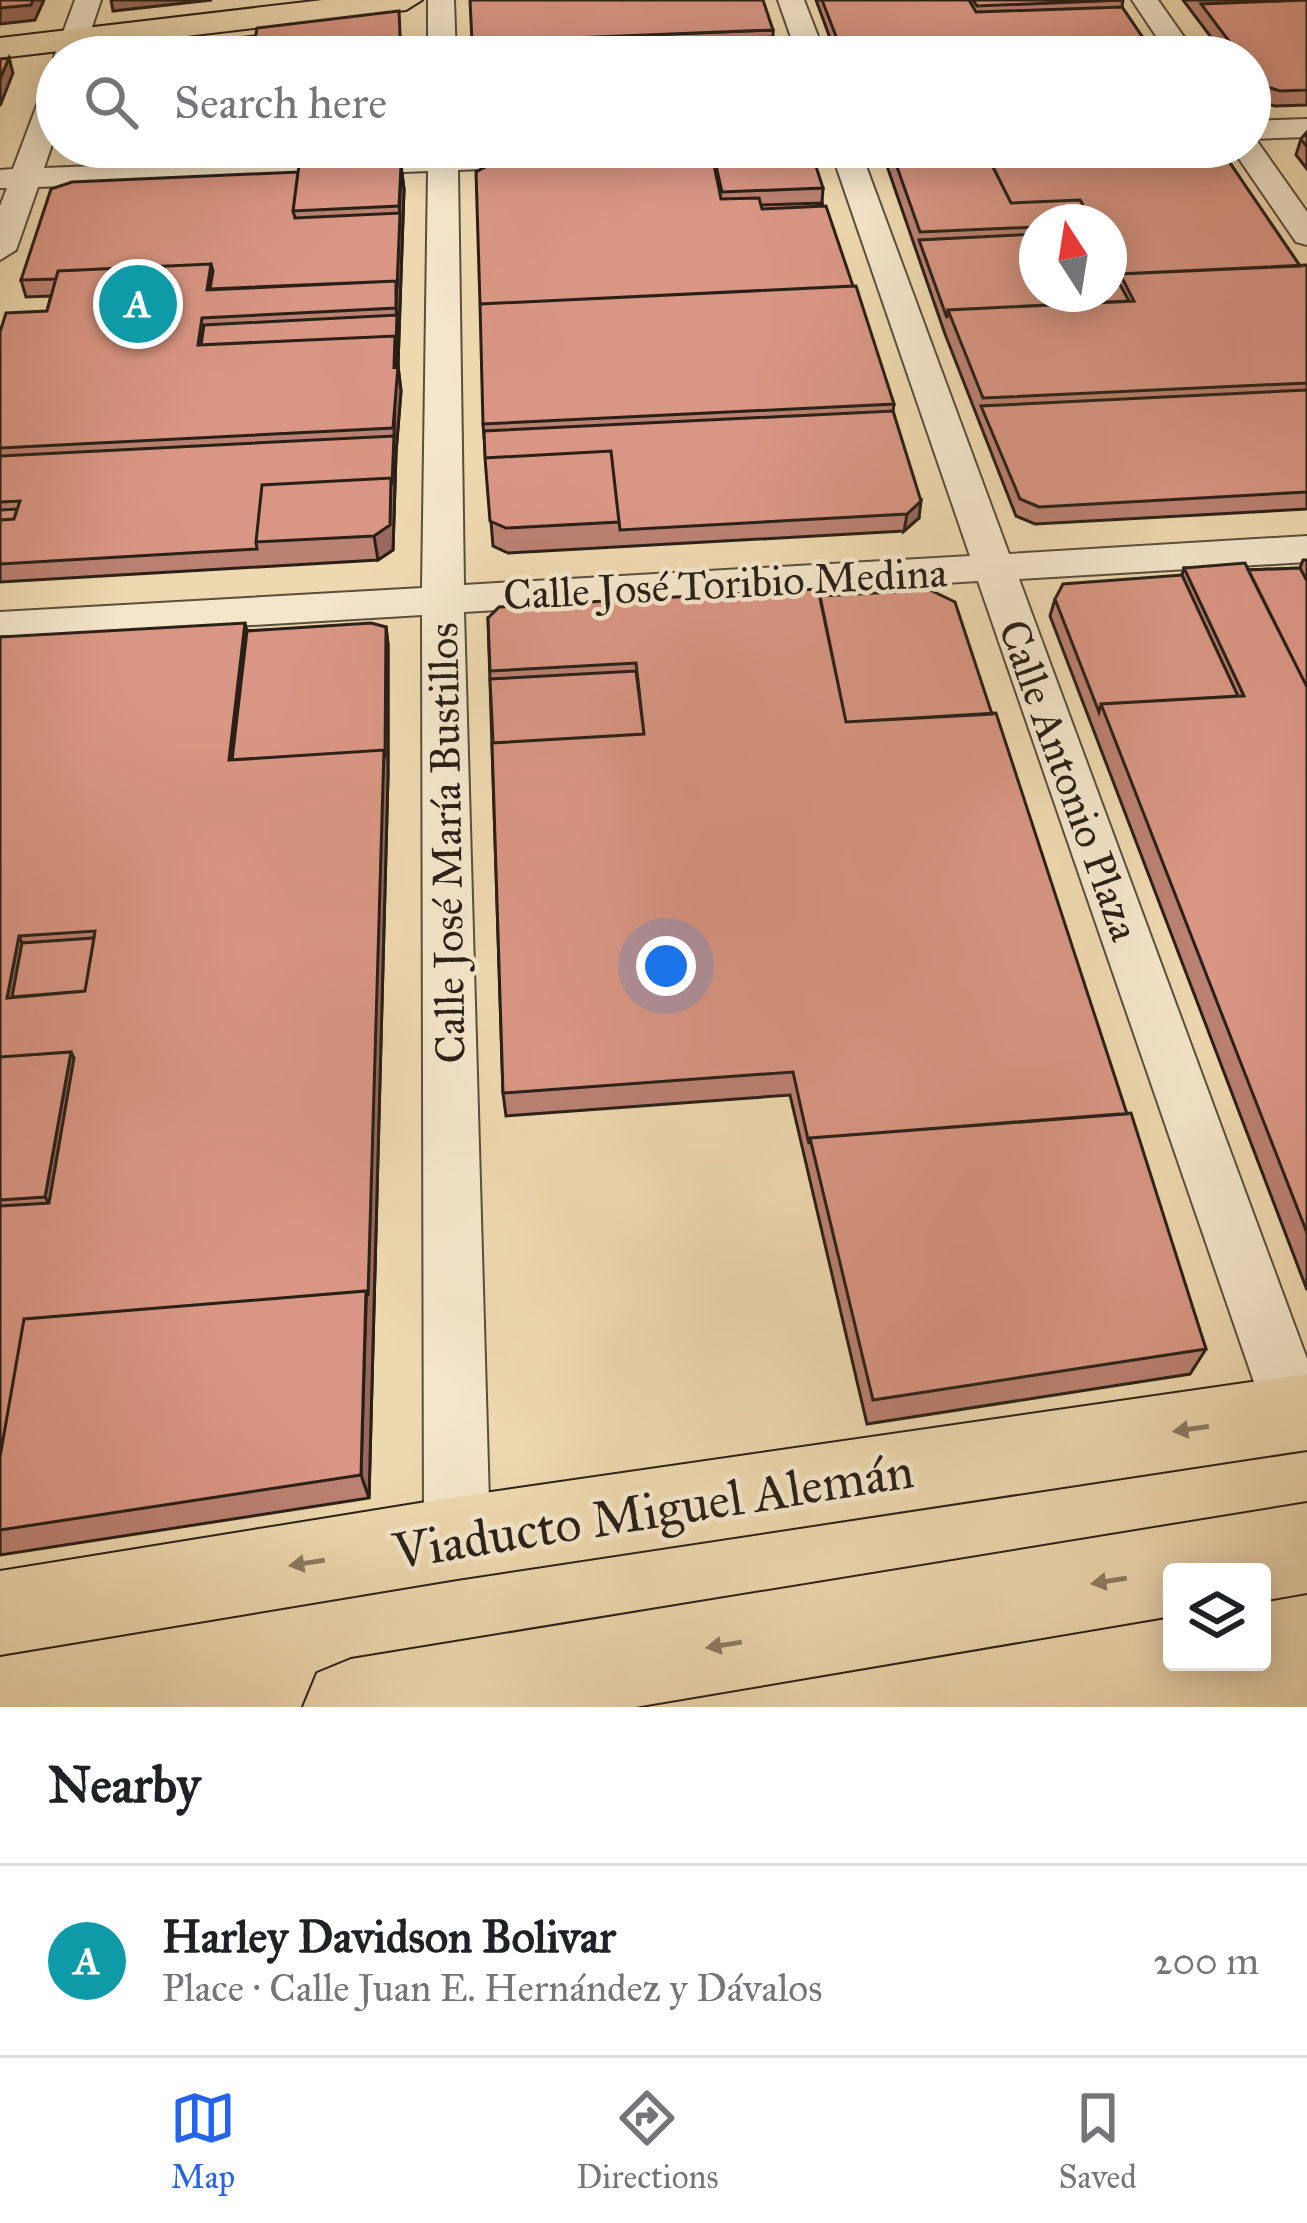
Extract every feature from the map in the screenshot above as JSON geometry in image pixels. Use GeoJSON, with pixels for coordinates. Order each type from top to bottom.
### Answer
{"type":"FeatureCollection","features":[{"type":"Feature","properties":{"kind":"highway"},"geometry":{"type":"LineString","coordinates":[[351,1707],[1307,1547]]}},
{"type":"Feature","properties":{"kind":"main road"},"geometry":{"type":"LineString","coordinates":[[155,36],[406,0]]}},
{"type":"Feature","properties":{"kind":"main road"},"geometry":{"type":"LineString","coordinates":[[0,48],[36,48]]}},
{"type":"Feature","properties":{"kind":"main road","name":"Viaducto Miguel Alemán"},"geometry":{"type":"LineString","coordinates":[[0,1613],[457,1538],[1302,1413]]}},
{"type":"Feature","properties":{"kind":"street"},"geometry":{"type":"LineString","coordinates":[[75,36],[88,0]]}},
{"type":"Feature","properties":{"kind":"street"},"geometry":{"type":"LineString","coordinates":[[441,0],[442,36]]}},
{"type":"Feature","properties":{"kind":"street"},"geometry":{"type":"LineString","coordinates":[[791,0],[804,36]]}},
{"type":"Feature","properties":{"kind":"street"},"geometry":{"type":"LineString","coordinates":[[1145,0],[1170,36]]}},
{"type":"Feature","properties":{"kind":"street"},"geometry":{"type":"LineString","coordinates":[[1271,129],[1307,128]]}},
{"type":"Feature","properties":{"kind":"street"},"geometry":{"type":"LineString","coordinates":[[0,250],[13,178],[36,131]]}},
{"type":"Feature","properties":{"kind":"street"},"geometry":{"type":"LineString","coordinates":[[13,178],[193,168]]}},
{"type":"Feature","properties":{"kind":"street","name":"Calle José María Bustillos"},"geometry":{"type":"LineString","coordinates":[[444,168],[443,600],[457,1538]]}},
{"type":"Feature","properties":{"kind":"street","name":"Calle Antonio Plaza"},"geometry":{"type":"LineString","coordinates":[[852,168],[1302,1413]]}},
{"type":"Feature","properties":{"kind":"street"},"geometry":{"type":"LineString","coordinates":[[1261,168],[1307,235]]}},
{"type":"Feature","properties":{"kind":"street","name":"Calle José Toribio Medina"},"geometry":{"type":"LineString","coordinates":[[0,626],[1307,548]]}},
{"type":"Feature","properties":{"kind":"building"},"geometry":{"type":"Polygon","coordinates":[[[0,0],[33,0],[31,5],[0,8],[0,0]]]}},
{"type":"Feature","properties":{"kind":"building"},"geometry":{"type":"Polygon","coordinates":[[[470,0],[763,0],[773,30],[622,36],[472,36],[470,0]]]}},
{"type":"Feature","properties":{"kind":"building"},"geometry":{"type":"Polygon","coordinates":[[[822,0],[969,0],[976,12],[1122,7],[1142,36],[836,36],[822,0]]]}},
{"type":"Feature","properties":{"kind":"building"},"geometry":{"type":"Polygon","coordinates":[[[973,0],[1124,0],[977,6],[973,0]]]}},
{"type":"Feature","properties":{"kind":"building"},"geometry":{"type":"Polygon","coordinates":[[[1307,0],[1307,90],[1271,88],[1271,36],[1225,36],[1201,4],[1307,0]]]}},
{"type":"Feature","properties":{"kind":"building"},"geometry":{"type":"Polygon","coordinates":[[[399,11],[400,36],[256,36],[257,28],[399,11]]]}},
{"type":"Feature","properties":{"kind":"building"},"geometry":{"type":"Polygon","coordinates":[[[299,168],[401,168],[399,206],[293,211],[299,168]]]}},
{"type":"Feature","properties":{"kind":"building"},"geometry":{"type":"Polygon","coordinates":[[[483,168],[715,168],[721,199],[759,198],[762,209],[826,206],[853,286],[480,304],[476,172],[483,168]]]}},
{"type":"Feature","properties":{"kind":"building"},"geometry":{"type":"Polygon","coordinates":[[[717,168],[817,168],[823,188],[722,192],[717,168]]]}},
{"type":"Feature","properties":{"kind":"building"},"geometry":{"type":"Polygon","coordinates":[[[897,168],[994,168],[1011,203],[1080,200],[1082,204],[1019,204],[1019,228],[920,232],[897,168]]]}},
{"type":"Feature","properties":{"kind":"building"},"geometry":{"type":"Polygon","coordinates":[[[994,168],[1233,168],[1300,266],[1127,274],[1127,204],[1082,204],[1080,200],[1011,203],[994,168]]]}},
{"type":"Feature","properties":{"kind":"building"},"geometry":{"type":"Polygon","coordinates":[[[298,172],[295,218],[400,213],[397,288],[396,281],[210,289],[211,264],[58,271],[56,279],[21,280],[51,189],[72,182],[298,172]]]}},
{"type":"Feature","properties":{"kind":"building"},"geometry":{"type":"Polygon","coordinates":[[[822,203],[762,209],[761,205],[822,203]]]}},
{"type":"Feature","properties":{"kind":"building"},"geometry":{"type":"Polygon","coordinates":[[[1019,235],[1019,306],[948,310],[947,318],[919,240],[1019,235]]]}},
{"type":"Feature","properties":{"kind":"building"},"geometry":{"type":"Polygon","coordinates":[[[211,264],[207,290],[396,281],[396,308],[202,318],[198,345],[395,336],[394,367],[398,366],[393,428],[0,448],[0,332],[6,313],[47,311],[58,271],[211,264]]]}},
{"type":"Feature","properties":{"kind":"building"},"geometry":{"type":"Polygon","coordinates":[[[1307,265],[1307,383],[983,398],[948,310],[1019,307],[1019,312],[1127,312],[1127,301],[1134,301],[1127,274],[1307,265]]]}},
{"type":"Feature","properties":{"kind":"building"},"geometry":{"type":"Polygon","coordinates":[[[856,286],[894,404],[483,424],[480,304],[856,286]]]}},
{"type":"Feature","properties":{"kind":"building"},"geometry":{"type":"Polygon","coordinates":[[[397,315],[396,343],[395,336],[201,345],[204,325],[397,315]]]}},
{"type":"Feature","properties":{"kind":"building"},"geometry":{"type":"Polygon","coordinates":[[[1307,390],[1307,492],[1039,507],[1020,499],[981,406],[1307,390]]]}},
{"type":"Feature","properties":{"kind":"building"},"geometry":{"type":"Polygon","coordinates":[[[893,411],[921,501],[907,514],[620,530],[611,451],[485,458],[484,431],[893,411]]]}},
{"type":"Feature","properties":{"kind":"building"},"geometry":{"type":"Polygon","coordinates":[[[394,436],[392,485],[391,478],[262,485],[257,549],[0,564],[0,520],[14,519],[20,501],[0,502],[0,456],[394,436]]]}},
{"type":"Feature","properties":{"kind":"building"},"geometry":{"type":"Polygon","coordinates":[[[611,451],[619,522],[506,528],[490,521],[485,458],[611,451]]]}},
{"type":"Feature","properties":{"kind":"building"},"geometry":{"type":"Polygon","coordinates":[[[391,478],[390,525],[374,536],[256,542],[262,485],[391,478]]]}},
{"type":"Feature","properties":{"kind":"building"},"geometry":{"type":"Polygon","coordinates":[[[17,509],[14,519],[0,520],[0,510],[17,509]]]}},
{"type":"Feature","properties":{"kind":"building"},"geometry":{"type":"Polygon","coordinates":[[[1245,563],[1307,687],[1307,1233],[1101,704],[1244,696],[1184,568],[1245,563]]]}},
{"type":"Feature","properties":{"kind":"building"},"geometry":{"type":"Polygon","coordinates":[[[1300,568],[1307,581],[1307,687],[1248,570],[1300,568]]]}},
{"type":"Feature","properties":{"kind":"building"},"geometry":{"type":"Polygon","coordinates":[[[1182,575],[1238,696],[1101,704],[1099,712],[1055,599],[1063,584],[1182,575]]]}},
{"type":"Feature","properties":{"kind":"building"},"geometry":{"type":"Polygon","coordinates":[[[818,589],[846,722],[996,713],[1127,1114],[810,1138],[809,1144],[793,1072],[503,1093],[492,743],[644,734],[636,663],[490,671],[488,618],[499,607],[818,589]]]}},
{"type":"Feature","properties":{"kind":"building"},"geometry":{"type":"Polygon","coordinates":[[[930,590],[955,602],[992,714],[846,722],[820,596],[930,590]]]}},
{"type":"Feature","properties":{"kind":"building"},"geometry":{"type":"Polygon","coordinates":[[[245,623],[229,760],[384,750],[368,1296],[366,1291],[24,1319],[0,1457],[0,1206],[49,1203],[74,1058],[71,1052],[0,1057],[0,637],[245,623]],[[95,931],[19,936],[7,998],[85,991],[95,931]]]}},
{"type":"Feature","properties":{"kind":"building"},"geometry":{"type":"Polygon","coordinates":[[[371,623],[386,627],[385,758],[384,750],[232,760],[247,631],[371,623]]]}},
{"type":"Feature","properties":{"kind":"building"},"geometry":{"type":"Polygon","coordinates":[[[636,671],[644,734],[493,743],[490,679],[636,671]]]}},
{"type":"Feature","properties":{"kind":"building"},"geometry":{"type":"Polygon","coordinates":[[[94,938],[85,991],[12,997],[22,943],[94,938]]]}},
{"type":"Feature","properties":{"kind":"building"},"geometry":{"type":"Polygon","coordinates":[[[71,1052],[45,1197],[0,1200],[0,1057],[71,1052]]]}},
{"type":"Feature","properties":{"kind":"building"},"geometry":{"type":"Polygon","coordinates":[[[1131,1113],[1206,1349],[873,1400],[810,1138],[1131,1113]]]}},
{"type":"Feature","properties":{"kind":"building"},"geometry":{"type":"Polygon","coordinates":[[[366,1291],[361,1475],[0,1530],[0,1457],[24,1319],[366,1291]]]}},
{"type":"Feature","properties":{"kind":"place","name":"Harley Davidson Bolivar"},"geometry":{"type":"Point","coordinates":[138,304]}}]}
